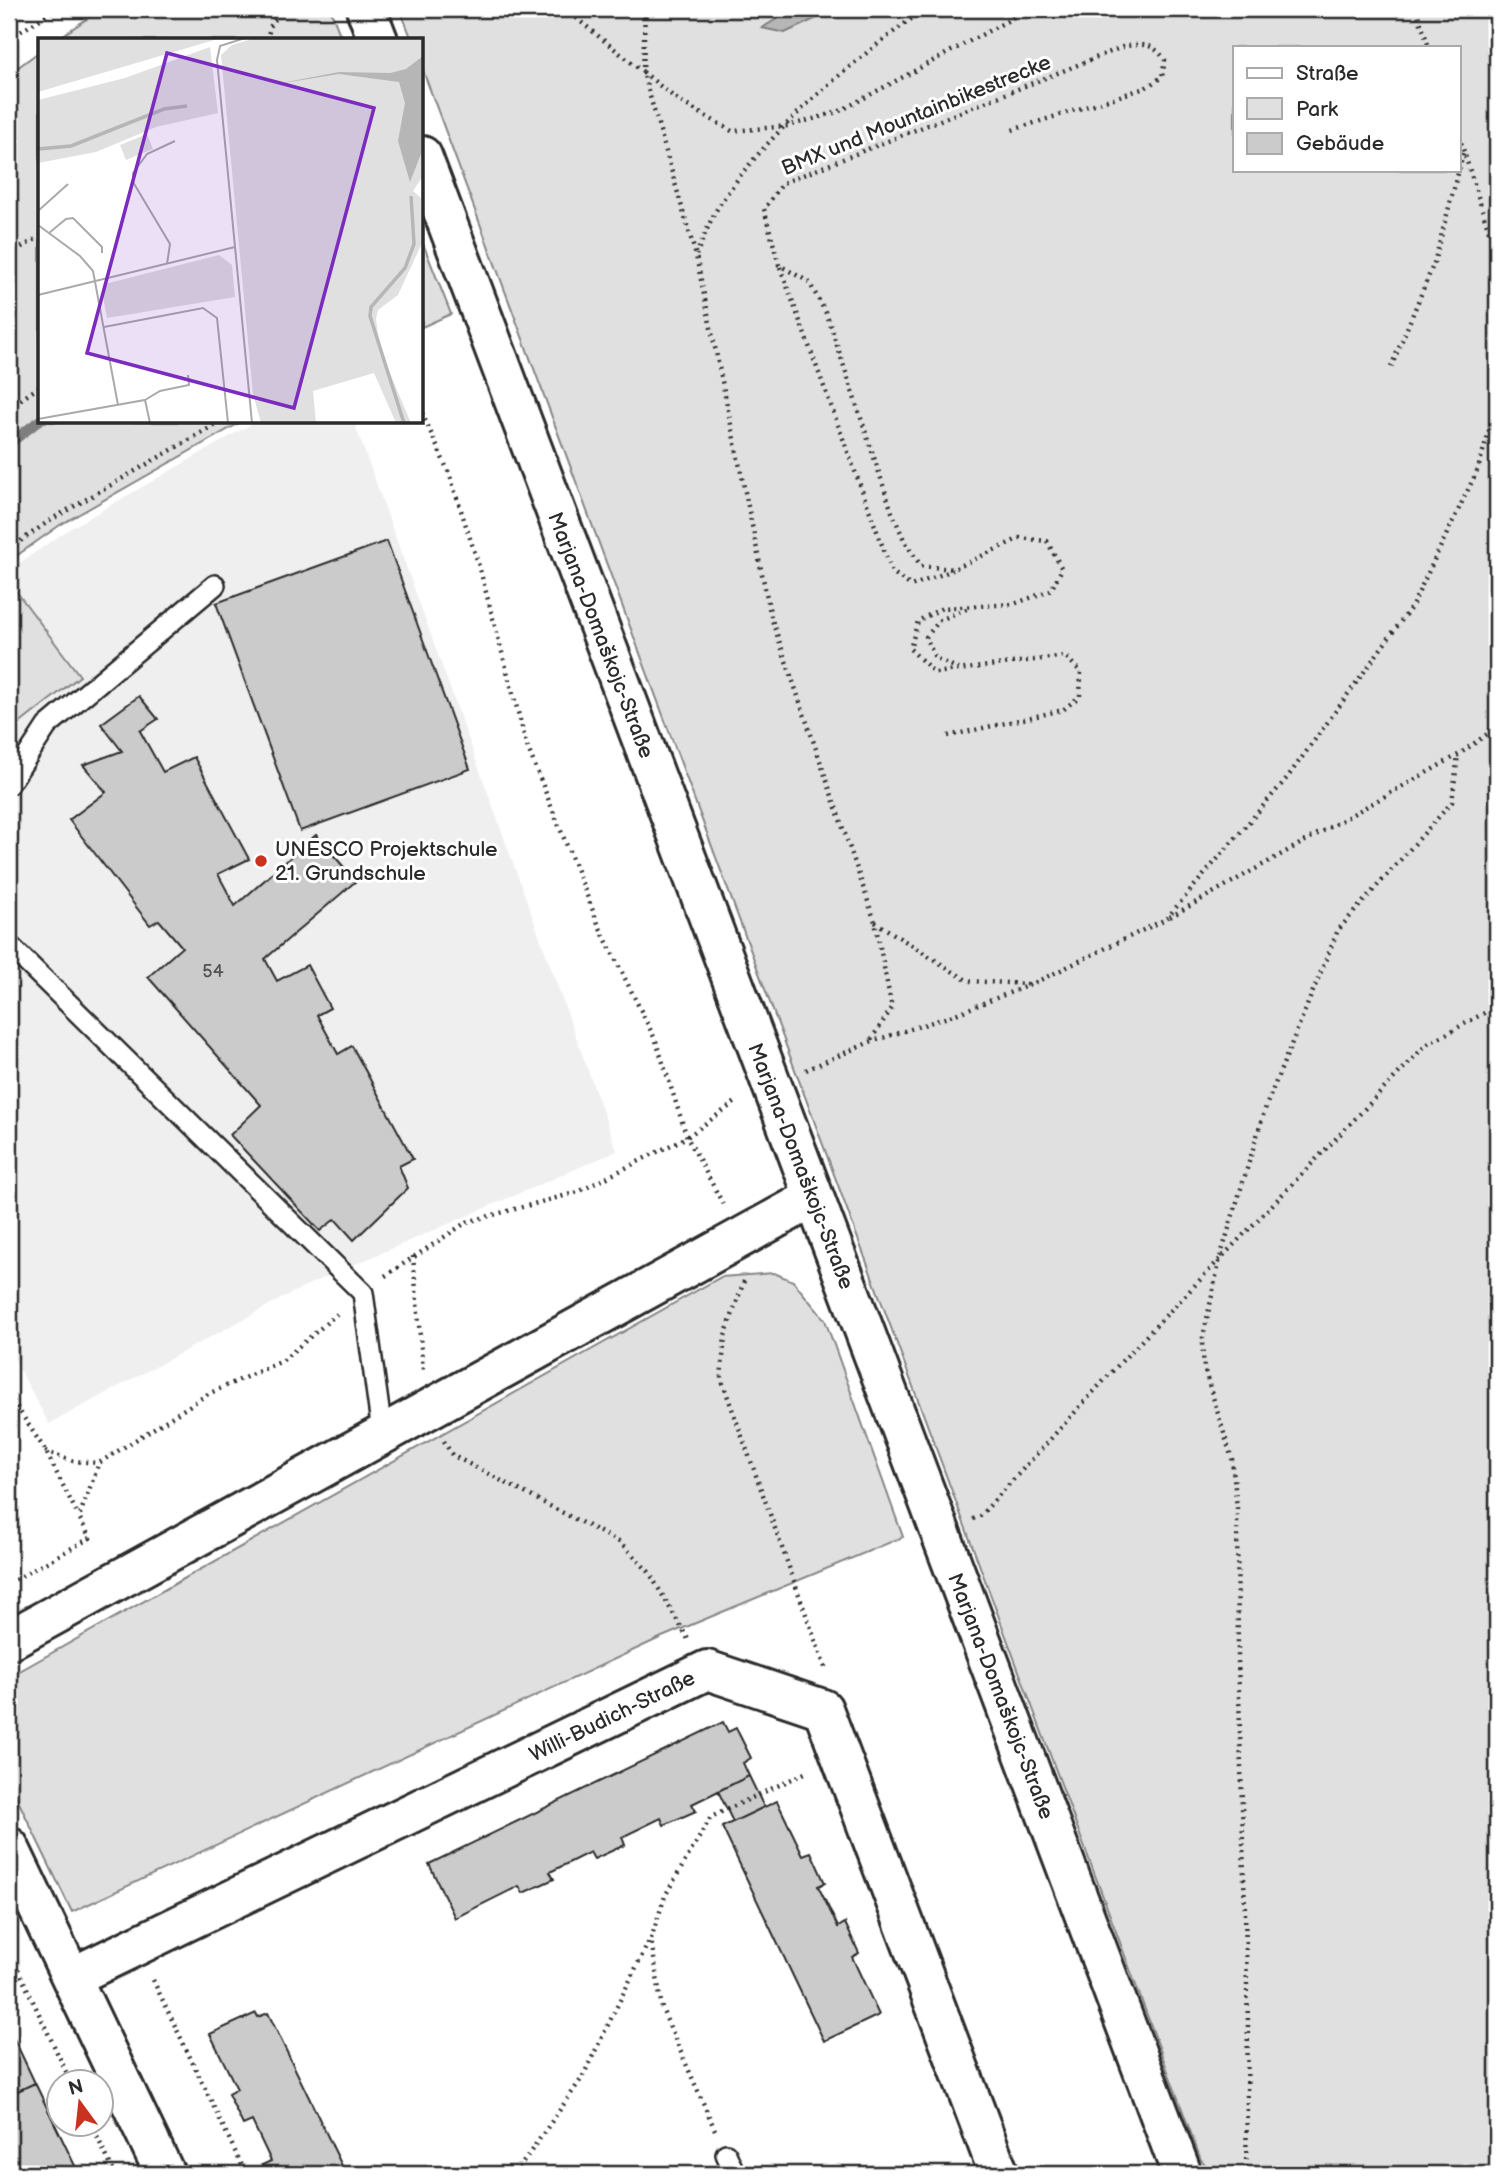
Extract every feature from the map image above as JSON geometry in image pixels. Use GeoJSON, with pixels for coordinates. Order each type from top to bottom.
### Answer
{"type":"FeatureCollection","features":[{"type":"Feature","properties":{"kind":"street"},"geometry":{"type":"LineString","coordinates":[[366,9],[377,38]]}},
{"type":"Feature","properties":{"kind":"street","name":"Marjana-Domaškojc-Straße"},"geometry":{"type":"LineString","coordinates":[[424,161],[1182,2174]]}},
{"type":"Feature","properties":{"kind":"street"},"geometry":{"type":"LineString","coordinates":[[9,1640],[382,1432],[813,1198]]}},
{"type":"Feature","properties":{"kind":"street","name":"Willi-Budich-Straße"},"geometry":{"type":"LineString","coordinates":[[72,1977],[707,1670],[823,1709],[999,2174]]}},
{"type":"Feature","properties":{"kind":"street"},"geometry":{"type":"LineString","coordinates":[[9,1846],[165,2174]]}},
{"type":"Feature","properties":{"kind":"lane"},"geometry":{"type":"LineString","coordinates":[[9,784],[47,726],[215,585]]}},
{"type":"Feature","properties":{"kind":"lane"},"geometry":{"type":"LineString","coordinates":[[9,945],[363,1293],[382,1432]]}},
{"type":"Feature","properties":{"kind":"lane"},"geometry":{"type":"LineString","coordinates":[[726,2154],[735,2174]]}},
{"type":"Feature","properties":{"kind":"path"},"geometry":{"type":"LineString","coordinates":[[9,39],[56,9]]}},
{"type":"Feature","properties":{"kind":"path"},"geometry":{"type":"LineString","coordinates":[[267,38],[270,27],[281,9]]}},
{"type":"Feature","properties":{"kind":"path"},"geometry":{"type":"LineString","coordinates":[[565,9],[679,101],[732,131],[788,126],[838,112],[886,89],[1024,9]]}},
{"type":"Feature","properties":{"kind":"path"},"geometry":{"type":"LineString","coordinates":[[645,9],[643,72],[696,256],[771,617],[874,922],[892,1008],[870,1042]]}},
{"type":"Feature","properties":{"kind":"path"},"geometry":{"type":"LineString","coordinates":[[696,256],[720,204],[753,158],[864,52],[925,9]]}},
{"type":"Feature","properties":{"kind":"path"},"geometry":{"type":"LineString","coordinates":[[1416,9],[1429,46]]}},
{"type":"Feature","properties":{"kind":"path","name":"BMX und Mountainbikestrecke"},"geometry":{"type":"LineString","coordinates":[[779,265],[764,209],[783,183],[1125,46],[1147,44],[1158,50],[1165,60],[1163,77],[1144,88],[1009,131]]}},
{"type":"Feature","properties":{"kind":"path"},"geometry":{"type":"LineString","coordinates":[[1460,139],[1492,241],[1497,268]]}},
{"type":"Feature","properties":{"kind":"path"},"geometry":{"type":"LineString","coordinates":[[1460,166],[1464,151]]}},
{"type":"Feature","properties":{"kind":"path"},"geometry":{"type":"LineString","coordinates":[[1391,367],[1434,263],[1458,172]]}},
{"type":"Feature","properties":{"kind":"path"},"geometry":{"type":"LineString","coordinates":[[9,254],[38,238]]}},
{"type":"Feature","properties":{"kind":"path"},"geometry":{"type":"LineString","coordinates":[[779,265],[809,282],[827,315],[892,512],[905,542],[921,566],[954,569]]}},
{"type":"Feature","properties":{"kind":"path"},"geometry":{"type":"LineString","coordinates":[[779,265],[892,572],[911,586],[1020,538],[1047,541],[1062,569],[1051,590],[1014,604],[942,608],[918,621],[910,649],[935,673],[1065,656],[1081,672],[1080,696],[1063,710],[948,736]]}},
{"type":"Feature","properties":{"kind":"path"},"geometry":{"type":"LineString","coordinates":[[9,408],[38,387]]}},
{"type":"Feature","properties":{"kind":"path"},"geometry":{"type":"LineString","coordinates":[[424,417],[449,473],[479,566],[527,746],[599,926],[656,1041],[687,1137],[740,1237]]}},
{"type":"Feature","properties":{"kind":"path"},"geometry":{"type":"LineString","coordinates":[[9,549],[52,519],[217,424]]}},
{"type":"Feature","properties":{"kind":"path"},"geometry":{"type":"LineString","coordinates":[[960,669],[935,658],[926,637],[940,620],[975,606]]}},
{"type":"Feature","properties":{"kind":"path"},"geometry":{"type":"LineString","coordinates":[[1167,919],[1458,755],[1497,727]]}},
{"type":"Feature","properties":{"kind":"path"},"geometry":{"type":"LineString","coordinates":[[1246,2174],[1248,2023],[1238,1659],[1237,1508],[1231,1459],[1204,1368],[1202,1342],[1220,1258],[1266,1106],[1338,930],[1452,802],[1458,755]]}},
{"type":"Feature","properties":{"kind":"path"},"geometry":{"type":"LineString","coordinates":[[874,922],[968,981],[1032,984]]}},
{"type":"Feature","properties":{"kind":"path"},"geometry":{"type":"LineString","coordinates":[[939,1531],[981,1516],[1220,1258],[1426,1045],[1497,1006]]}},
{"type":"Feature","properties":{"kind":"path"},"geometry":{"type":"LineString","coordinates":[[9,1395],[45,1450],[79,1517]]}},
{"type":"Feature","properties":{"kind":"path"},"geometry":{"type":"LineString","coordinates":[[441,1435],[452,1455],[621,1543],[649,1572],[707,1670]]}},
{"type":"Feature","properties":{"kind":"path"},"geometry":{"type":"LineString","coordinates":[[45,1450],[73,1461],[99,1463]]}},
{"type":"Feature","properties":{"kind":"path"},"geometry":{"type":"LineString","coordinates":[[515,2174],[582,2078],[651,1939]]}},
{"type":"Feature","properties":{"kind":"path"},"geometry":{"type":"LineString","coordinates":[[9,1950],[65,2068]]}},
{"type":"Feature","properties":{"kind":"path"},"geometry":{"type":"LineString","coordinates":[[152,1978],[246,2174]]}},
{"type":"Feature","properties":{"kind":"path"},"geometry":{"type":"LineString","coordinates":[[98,2138],[115,2174]]}},
{"type":"Feature","properties":{"kind":"shaded area"},"geometry":{"type":"Polygon","coordinates":[[[793,9],[836,9],[785,33],[762,28],[793,9]]]}},
{"type":"Feature","properties":{"kind":"shaded area","name":"UNESCO Projektschule 21. Grundschule"},"geometry":{"type":"Polygon","coordinates":[[[252,424],[355,424],[617,1151],[305,1286],[49,1424],[9,1349],[9,570],[71,528],[252,424]]]}},
{"type":"Feature","properties":{"kind":"green space"},"geometry":{"type":"Polygon","coordinates":[[[101,9],[330,9],[341,38],[59,38],[101,9]]]}},
{"type":"Feature","properties":{"kind":"green space"},"geometry":{"type":"Polygon","coordinates":[[[400,9],[1497,9],[1497,2174],[1214,2174],[1201,2160],[424,73],[424,38],[411,38],[400,9]]]}},
{"type":"Feature","properties":{"kind":"green space"},"geometry":{"type":"Polygon","coordinates":[[[38,52],[38,424],[237,424],[60,525],[9,561],[9,74],[38,52]]]}},
{"type":"Feature","properties":{"kind":"green space"},"geometry":{"type":"Polygon","coordinates":[[[424,246],[451,314],[424,326],[424,246]]]}},
{"type":"Feature","properties":{"kind":"green space"},"geometry":{"type":"Polygon","coordinates":[[[13,587],[80,676],[9,732],[9,590],[13,587]]]}},
{"type":"Feature","properties":{"kind":"green space"},"geometry":{"type":"Polygon","coordinates":[[[774,1273],[793,1281],[825,1320],[903,1537],[662,1637],[72,1912],[9,1782],[9,1677],[721,1277],[774,1273]]]}},
{"type":"Feature","properties":{"kind":"building"},"geometry":{"type":"Polygon","coordinates":[[[387,541],[470,769],[300,831],[216,603],[387,541]]]}},
{"type":"Feature","properties":{"kind":"building"},"geometry":{"type":"Polygon","coordinates":[[[139,696],[158,719],[140,731],[163,772],[194,757],[249,859],[218,874],[235,906],[316,835],[356,881],[265,959],[277,981],[307,965],[330,1008],[317,1015],[338,1054],[352,1046],[413,1159],[399,1166],[408,1188],[354,1240],[335,1219],[320,1231],[230,1135],[261,1105],[148,977],[182,947],[159,920],[150,925],[69,820],[106,792],[83,765],[122,751],[101,724],[139,696]]]}},
{"type":"Feature","properties":{"kind":"building"},"geometry":{"type":"Polygon","coordinates":[[[723,1722],[728,1732],[736,1728],[751,1758],[743,1763],[749,1776],[692,1804],[696,1811],[664,1825],[661,1818],[622,1837],[625,1845],[594,1859],[590,1852],[550,1872],[554,1879],[523,1893],[519,1886],[455,1918],[429,1864],[723,1722]]]}},
{"type":"Feature","properties":{"kind":"building"},"geometry":{"type":"Polygon","coordinates":[[[749,1776],[764,1807],[733,1822],[718,1791],[749,1776]]]}},
{"type":"Feature","properties":{"kind":"building"},"geometry":{"type":"Polygon","coordinates":[[[777,1801],[803,1855],[811,1852],[825,1883],[818,1886],[838,1927],[845,1923],[859,1953],[852,1957],[879,2015],[824,2041],[722,1827],[777,1801]]]}},
{"type":"Feature","properties":{"kind":"building"},"geometry":{"type":"Polygon","coordinates":[[[256,2013],[258,2017],[268,2013],[346,2174],[266,2174],[262,2165],[271,2161],[252,2121],[243,2125],[228,2094],[237,2089],[210,2034],[256,2013]]]}},
{"type":"Feature","properties":{"kind":"building"},"geometry":{"type":"Polygon","coordinates":[[[9,2028],[35,2083],[9,2095],[9,2028]]]}},
{"type":"Feature","properties":{"kind":"building"},"geometry":{"type":"Polygon","coordinates":[[[35,2083],[46,2106],[46,2138],[62,2138],[79,2174],[9,2174],[9,2095],[35,2083]]]}},
{"type":"Feature","properties":{"kind":"waterway"},"geometry":{"type":"LineString","coordinates":[[9,444],[38,422]]}},
{"type":"Feature","properties":{"kind":"place","name":"UNESCO Projektschule 21. Grundschule"},"geometry":{"type":"Point","coordinates":[261,861]}}]}
